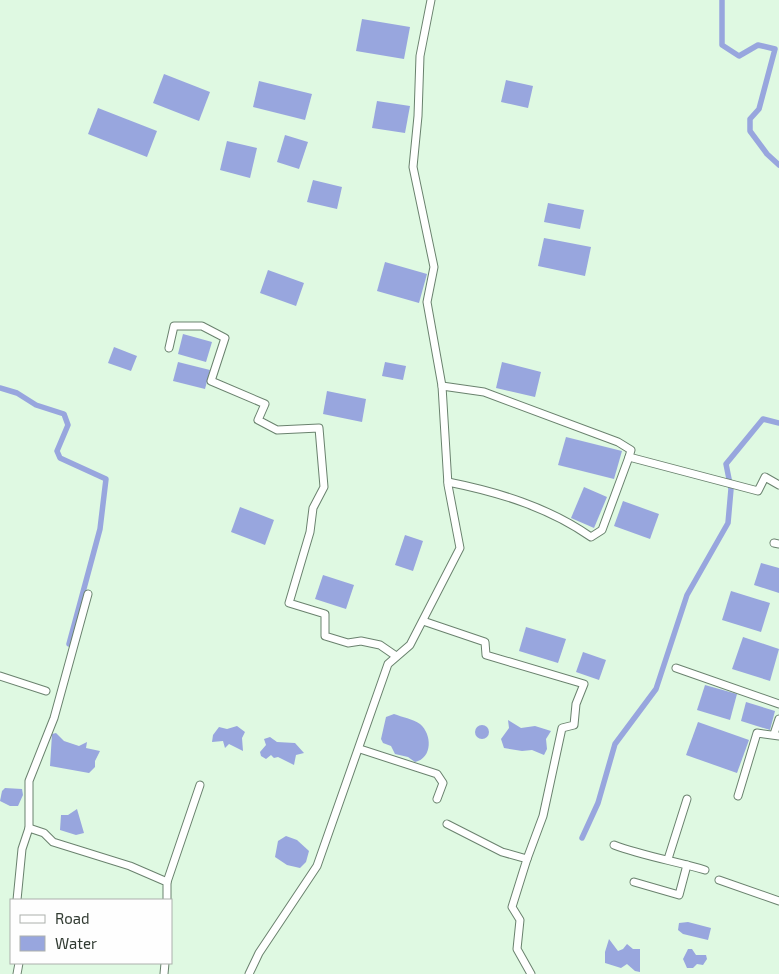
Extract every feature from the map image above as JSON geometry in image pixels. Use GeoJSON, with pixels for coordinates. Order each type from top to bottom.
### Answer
{"type":"FeatureCollection","features":[{"type":"Feature","properties":{"kind":"street"},"geometry":{"type":"LineString","coordinates":[[248,974],[259,953],[316,866],[360,749],[388,664],[410,645],[460,548],[448,482],[442,386],[426,302],[434,267],[413,167],[418,116],[420,56],[431,0]]}},
{"type":"Feature","properties":{"kind":"street"},"geometry":{"type":"LineString","coordinates":[[169,348],[174,326],[202,326],[225,338],[211,380],[266,404],[258,420],[277,430],[319,428],[324,487],[313,508],[310,532],[289,603],[326,614],[326,636],[348,643],[361,641],[380,644],[396,656]]}},
{"type":"Feature","properties":{"kind":"street"},"geometry":{"type":"LineString","coordinates":[[442,386],[484,392],[618,442],[631,450],[602,530],[592,537],[574,525],[521,501],[488,490],[448,482]]}},
{"type":"Feature","properties":{"kind":"street"},"geometry":{"type":"LineString","coordinates":[[630,457],[758,491],[765,477],[779,485]]}},
{"type":"Feature","properties":{"kind":"street"},"geometry":{"type":"LineString","coordinates":[[17,899],[22,849],[29,828],[29,781],[54,718],[88,594]]}},
{"type":"Feature","properties":{"kind":"street"},"geometry":{"type":"LineString","coordinates":[[423,621],[484,642],[486,655],[584,684],[576,704],[574,724],[562,728],[543,816],[512,907],[520,920],[517,948],[531,974]]}},
{"type":"Feature","properties":{"kind":"street"},"geometry":{"type":"LineString","coordinates":[[676,668],[779,704]]}},
{"type":"Feature","properties":{"kind":"street"},"geometry":{"type":"LineString","coordinates":[[0,676],[46,691]]}},
{"type":"Feature","properties":{"kind":"street"},"geometry":{"type":"LineString","coordinates":[[738,796],[757,734],[777,735],[779,718]]}},
{"type":"Feature","properties":{"kind":"street"},"geometry":{"type":"LineString","coordinates":[[360,749],[437,774],[443,783],[437,799]]}},
{"type":"Feature","properties":{"kind":"street"},"geometry":{"type":"LineString","coordinates":[[167,899],[167,882],[200,785]]}},
{"type":"Feature","properties":{"kind":"street"},"geometry":{"type":"LineString","coordinates":[[668,859],[687,799]]}},
{"type":"Feature","properties":{"kind":"street"},"geometry":{"type":"LineString","coordinates":[[447,824],[502,852],[527,859]]}},
{"type":"Feature","properties":{"kind":"street"},"geometry":{"type":"LineString","coordinates":[[29,828],[44,833],[53,842],[130,866],[167,882]]}},
{"type":"Feature","properties":{"kind":"street"},"geometry":{"type":"LineString","coordinates":[[614,845],[635,853],[668,859],[705,870]]}},
{"type":"Feature","properties":{"kind":"street"},"geometry":{"type":"LineString","coordinates":[[634,882],[679,894],[687,865]]}},
{"type":"Feature","properties":{"kind":"street"},"geometry":{"type":"LineString","coordinates":[[720,880],[779,901]]}},
{"type":"Feature","properties":{"kind":"water"},"geometry":{"type":"Polygon","coordinates":[[[362,19],[410,27],[404,59],[356,51],[362,19]]]}},
{"type":"Feature","properties":{"kind":"water"},"geometry":{"type":"Polygon","coordinates":[[[164,74],[210,92],[199,121],[153,103],[164,74]]]}},
{"type":"Feature","properties":{"kind":"water"},"geometry":{"type":"Polygon","coordinates":[[[506,80],[533,86],[528,108],[501,102],[506,80]]]}},
{"type":"Feature","properties":{"kind":"water"},"geometry":{"type":"Polygon","coordinates":[[[259,81],[312,94],[305,120],[253,107],[259,81]]]}},
{"type":"Feature","properties":{"kind":"water"},"geometry":{"type":"Polygon","coordinates":[[[377,101],[410,106],[405,133],[372,128],[377,101]]]}},
{"type":"Feature","properties":{"kind":"water"},"geometry":{"type":"Polygon","coordinates":[[[98,108],[157,131],[147,157],[88,134],[98,108]]]}},
{"type":"Feature","properties":{"kind":"water"},"geometry":{"type":"Polygon","coordinates":[[[285,135],[308,142],[299,169],[277,162],[285,135]]]}},
{"type":"Feature","properties":{"kind":"water"},"geometry":{"type":"Polygon","coordinates":[[[227,141],[257,148],[250,178],[220,170],[227,141]]]}},
{"type":"Feature","properties":{"kind":"water"},"geometry":{"type":"Polygon","coordinates":[[[313,180],[342,187],[337,209],[307,202],[313,180]]]}},
{"type":"Feature","properties":{"kind":"water"},"geometry":{"type":"Polygon","coordinates":[[[548,203],[584,210],[580,229],[544,222],[548,203]]]}},
{"type":"Feature","properties":{"kind":"water"},"geometry":{"type":"Polygon","coordinates":[[[544,238],[591,247],[585,276],[538,266],[544,238]]]}},
{"type":"Feature","properties":{"kind":"water"},"geometry":{"type":"Polygon","coordinates":[[[385,262],[427,274],[419,303],[377,291],[385,262]]]}},
{"type":"Feature","properties":{"kind":"water"},"geometry":{"type":"Polygon","coordinates":[[[268,270],[304,283],[296,306],[260,293],[268,270]]]}},
{"type":"Feature","properties":{"kind":"water"},"geometry":{"type":"Polygon","coordinates":[[[183,334],[212,342],[206,362],[178,354],[183,334]]]}},
{"type":"Feature","properties":{"kind":"water"},"geometry":{"type":"Polygon","coordinates":[[[114,347],[137,356],[131,371],[108,363],[114,347]]]}},
{"type":"Feature","properties":{"kind":"water"},"geometry":{"type":"Polygon","coordinates":[[[178,362],[210,370],[205,389],[173,381],[178,362]]]}},
{"type":"Feature","properties":{"kind":"water"},"geometry":{"type":"Polygon","coordinates":[[[385,362],[406,366],[403,380],[382,376],[385,362]]]}},
{"type":"Feature","properties":{"kind":"water"},"geometry":{"type":"Polygon","coordinates":[[[502,362],[541,372],[535,397],[496,388],[502,362]]]}},
{"type":"Feature","properties":{"kind":"water"},"geometry":{"type":"Polygon","coordinates":[[[327,391],[366,399],[362,422],[323,414],[327,391]]]}},
{"type":"Feature","properties":{"kind":"water"},"geometry":{"type":"Polygon","coordinates":[[[566,437],[622,451],[614,479],[558,465],[566,437]]]}},
{"type":"Feature","properties":{"kind":"water"},"geometry":{"type":"Polygon","coordinates":[[[584,487],[607,497],[594,528],[571,518],[584,487]]]}},
{"type":"Feature","properties":{"kind":"water"},"geometry":{"type":"Polygon","coordinates":[[[623,501],[659,514],[650,539],[614,526],[623,501]]]}},
{"type":"Feature","properties":{"kind":"water"},"geometry":{"type":"Polygon","coordinates":[[[240,507],[274,520],[265,545],[231,532],[240,507]]]}},
{"type":"Feature","properties":{"kind":"water"},"geometry":{"type":"Polygon","coordinates":[[[405,535],[423,541],[413,571],[395,565],[405,535]]]}},
{"type":"Feature","properties":{"kind":"water"},"geometry":{"type":"Polygon","coordinates":[[[761,563],[779,568],[779,593],[754,585],[761,563]]]}},
{"type":"Feature","properties":{"kind":"water"},"geometry":{"type":"Polygon","coordinates":[[[323,575],[354,585],[346,609],[315,599],[323,575]]]}},
{"type":"Feature","properties":{"kind":"water"},"geometry":{"type":"Polygon","coordinates":[[[731,591],[770,603],[761,632],[722,620],[731,591]]]}},
{"type":"Feature","properties":{"kind":"water"},"geometry":{"type":"Polygon","coordinates":[[[526,627],[566,639],[558,663],[519,651],[526,627]]]}},
{"type":"Feature","properties":{"kind":"water"},"geometry":{"type":"Polygon","coordinates":[[[743,637],[779,649],[770,681],[732,669],[743,637]]]}},
{"type":"Feature","properties":{"kind":"water"},"geometry":{"type":"Polygon","coordinates":[[[583,652],[606,660],[599,680],[576,672],[583,652]]]}},
{"type":"Feature","properties":{"kind":"water"},"geometry":{"type":"Polygon","coordinates":[[[705,685],[737,694],[730,720],[697,710],[705,685]]]}},
{"type":"Feature","properties":{"kind":"water"},"geometry":{"type":"Polygon","coordinates":[[[746,702],[775,711],[770,730],[741,721],[746,702]]]}},
{"type":"Feature","properties":{"kind":"water"},"geometry":{"type":"Polygon","coordinates":[[[394,714],[414,721],[424,728],[429,745],[428,751],[421,760],[415,762],[408,757],[395,754],[391,746],[383,743],[381,739],[386,717],[394,714]]]}},
{"type":"Feature","properties":{"kind":"water"},"geometry":{"type":"Polygon","coordinates":[[[508,720],[521,728],[535,726],[551,731],[546,739],[547,749],[544,755],[532,750],[522,751],[504,748],[501,739],[509,728],[508,720]]]}},
{"type":"Feature","properties":{"kind":"water"},"geometry":{"type":"Polygon","coordinates":[[[698,722],[749,740],[737,773],[686,755],[698,722]]]}},
{"type":"Feature","properties":{"kind":"water"},"geometry":{"type":"Polygon","coordinates":[[[479,725],[485,725],[489,732],[485,739],[479,739],[475,735],[475,729],[479,725]]]}},
{"type":"Feature","properties":{"kind":"water"},"geometry":{"type":"Polygon","coordinates":[[[237,726],[245,732],[242,738],[243,751],[229,744],[225,748],[223,741],[212,742],[213,735],[219,727],[227,729],[237,726]]]}},
{"type":"Feature","properties":{"kind":"water"},"geometry":{"type":"Polygon","coordinates":[[[56,733],[64,741],[79,746],[87,742],[86,748],[100,751],[95,761],[95,767],[89,773],[50,766],[52,734],[56,733]]]}},
{"type":"Feature","properties":{"kind":"water"},"geometry":{"type":"Polygon","coordinates":[[[270,737],[277,742],[295,743],[304,753],[296,755],[294,765],[278,757],[274,758],[271,755],[266,759],[261,756],[260,752],[266,745],[264,739],[270,737]]]}},
{"type":"Feature","properties":{"kind":"water"},"geometry":{"type":"Polygon","coordinates":[[[5,788],[22,789],[23,795],[18,806],[10,806],[0,801],[2,791],[5,788]]]}},
{"type":"Feature","properties":{"kind":"water"},"geometry":{"type":"Polygon","coordinates":[[[77,809],[84,833],[76,835],[60,830],[61,815],[68,815],[77,809]]]}},
{"type":"Feature","properties":{"kind":"water"},"geometry":{"type":"Polygon","coordinates":[[[286,836],[297,840],[309,851],[306,862],[300,868],[287,865],[275,857],[278,841],[286,836]]]}},
{"type":"Feature","properties":{"kind":"water"},"geometry":{"type":"Polygon","coordinates":[[[688,922],[711,928],[708,940],[683,934],[678,930],[679,923],[688,922]]]}},
{"type":"Feature","properties":{"kind":"water"},"geometry":{"type":"Polygon","coordinates":[[[609,939],[618,951],[627,944],[633,949],[640,949],[640,972],[635,971],[627,964],[621,968],[605,963],[605,952],[609,939]]]}},
{"type":"Feature","properties":{"kind":"water"},"geometry":{"type":"Polygon","coordinates":[[[688,949],[692,949],[696,955],[706,955],[707,959],[703,965],[697,964],[693,968],[687,968],[683,959],[688,949]]]}},
{"type":"Feature","properties":{"kind":"waterway"},"geometry":{"type":"LineString","coordinates":[[722,0],[722,45],[739,56],[758,45],[775,49],[759,109],[750,119],[750,131],[767,154],[779,165]]}},
{"type":"Feature","properties":{"kind":"waterway"},"geometry":{"type":"LineString","coordinates":[[0,388],[17,393],[36,405],[64,414],[68,425],[57,451],[60,458],[106,479],[100,529],[69,644]]}},
{"type":"Feature","properties":{"kind":"waterway"},"geometry":{"type":"LineString","coordinates":[[582,838],[598,803],[615,744],[656,689],[687,595],[728,523],[731,489],[726,464],[763,419],[779,423]]}}]}
